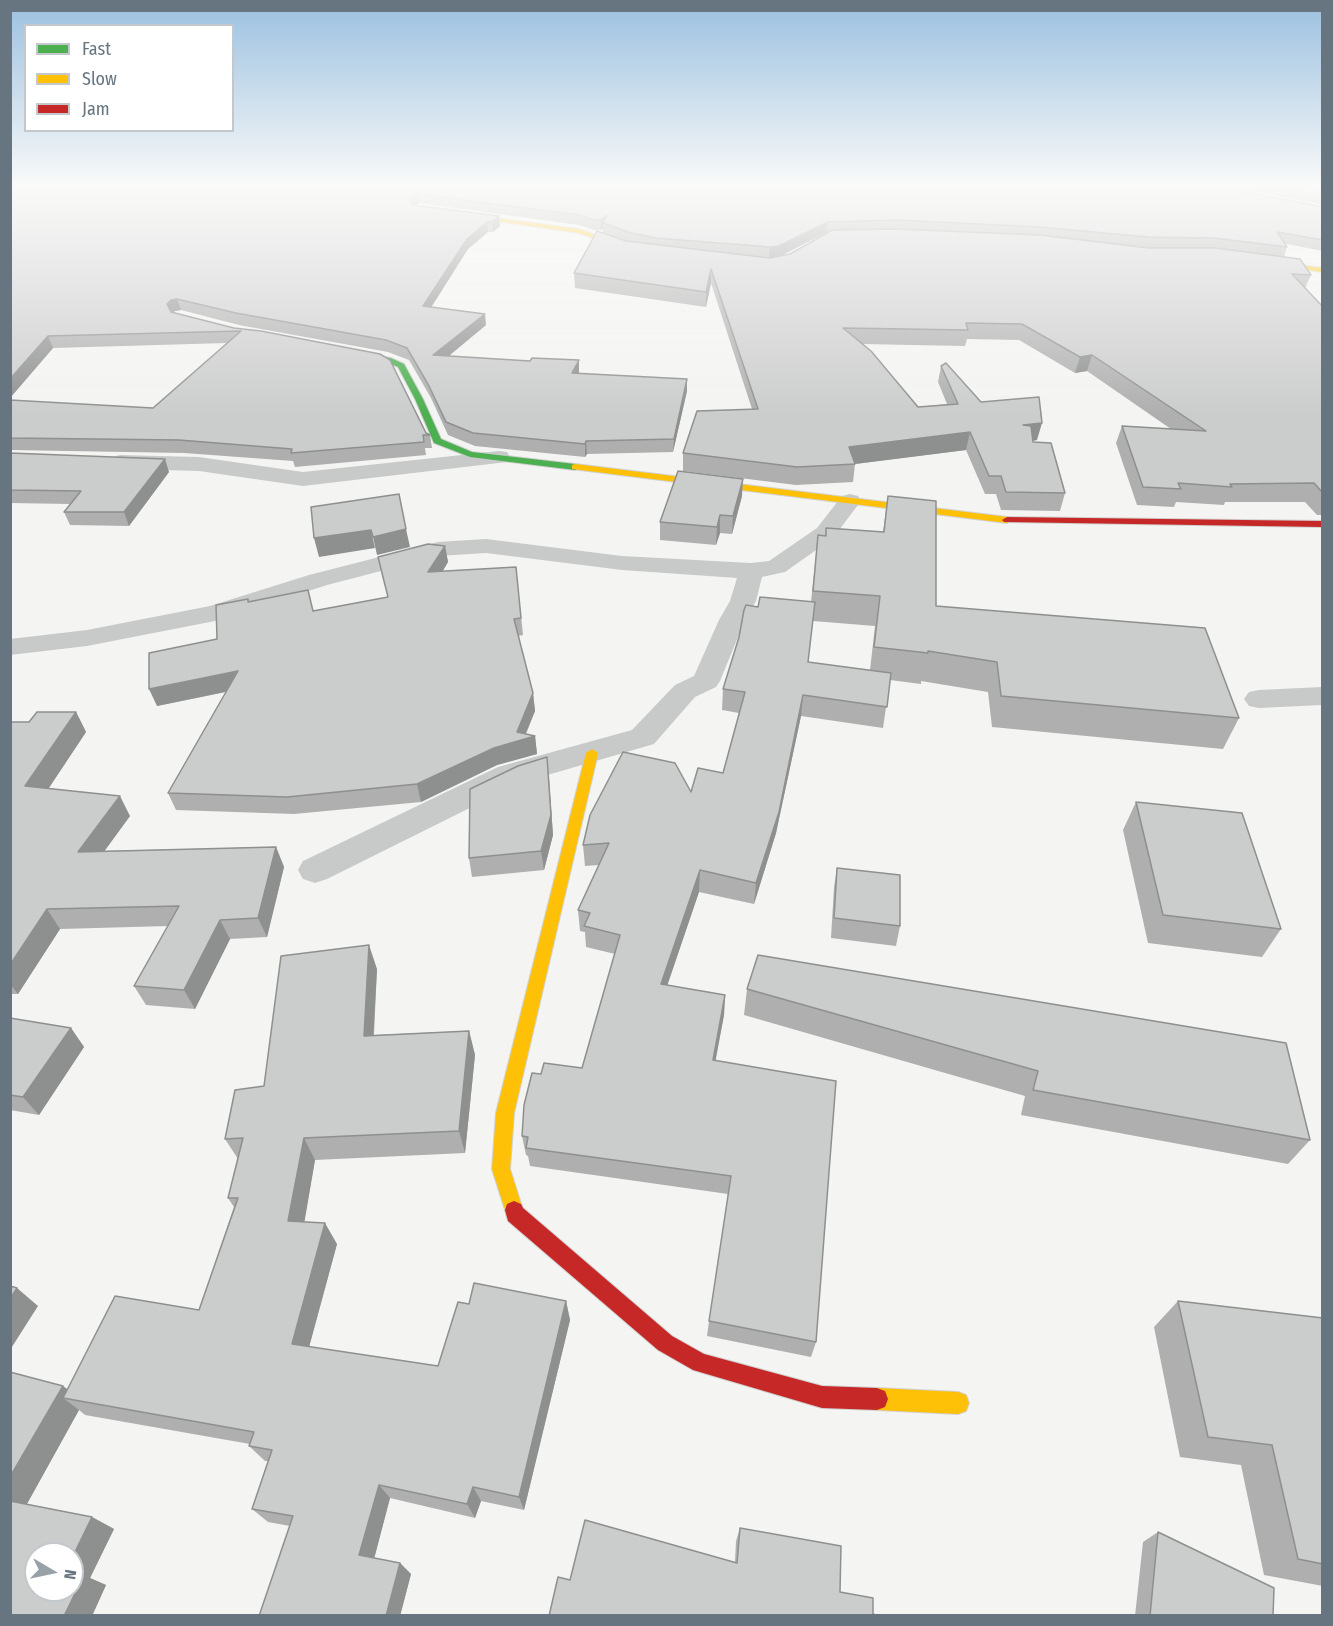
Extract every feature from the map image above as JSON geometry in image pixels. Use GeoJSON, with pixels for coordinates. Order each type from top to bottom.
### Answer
{"type":"FeatureCollection","features":[{"type":"Feature","properties":{"kind":"street"},"geometry":{"type":"LineString","coordinates":[[1267,263],[1323,270]]}},
{"type":"Feature","properties":{"kind":"street"},"geometry":{"type":"LineString","coordinates":[[332,348],[388,360],[401,366],[419,399],[437,441],[470,454],[771,489],[1007,520],[1323,524]]}},
{"type":"Feature","properties":{"kind":"street"},"geometry":{"type":"LineString","coordinates":[[98,461],[199,464],[303,479],[499,457]]}},
{"type":"Feature","properties":{"kind":"street"},"geometry":{"type":"LineString","coordinates":[[10,647],[87,638],[214,613],[318,580],[438,549],[486,546],[622,563],[751,571],[776,567],[825,533],[850,501]]}},
{"type":"Feature","properties":{"kind":"street"},"geometry":{"type":"LineString","coordinates":[[315,870],[509,775],[643,737],[685,691],[706,681],[732,620],[743,601],[751,571]]}},
{"type":"Feature","properties":{"kind":"street"},"geometry":{"type":"LineString","coordinates":[[1259,699],[1323,696]]}},
{"type":"Feature","properties":{"kind":"street"},"geometry":{"type":"LineString","coordinates":[[592,753],[505,1113],[501,1169],[515,1214],[665,1343],[700,1363],[822,1397],[958,1403]]}},
{"type":"Feature","properties":{"kind":"building"},"geometry":{"type":"Polygon","coordinates":[[[10,263],[451,263],[423,306],[485,314],[433,355],[530,361],[532,358],[579,360],[572,373],[687,379],[674,439],[586,441],[585,444],[473,433],[446,422],[407,348],[386,340],[236,313],[177,299],[167,304],[171,312],[234,328],[380,354],[390,360],[426,433],[430,435],[423,435],[424,442],[291,453],[292,449],[179,440],[10,438],[10,400],[153,408],[241,331],[48,336],[10,379],[10,263]]]}},
{"type":"Feature","properties":{"kind":"building"},"geometry":{"type":"Polygon","coordinates":[[[580,263],[1303,263],[1311,275],[1292,274],[1323,307],[1323,493],[1314,483],[1230,484],[1232,487],[1178,483],[1181,489],[1143,487],[1122,426],[1206,431],[1092,355],[1080,357],[1022,324],[966,323],[968,330],[843,328],[871,351],[918,407],[958,404],[941,366],[946,363],[981,402],[1039,397],[1042,423],[1023,425],[1031,426],[1033,442],[1051,443],[1065,493],[1006,492],[1001,476],[989,476],[970,432],[849,447],[855,464],[797,467],[683,453],[697,411],[758,409],[711,269],[706,292],[574,273],[580,263]]]}},
{"type":"Feature","properties":{"kind":"building"},"geometry":{"type":"Polygon","coordinates":[[[10,453],[165,459],[124,512],[64,512],[81,491],[10,490],[10,453]]]}},
{"type":"Feature","properties":{"kind":"building"},"geometry":{"type":"Polygon","coordinates":[[[678,471],[743,479],[733,516],[720,515],[717,527],[660,522],[678,471]]]}},
{"type":"Feature","properties":{"kind":"building"},"geometry":{"type":"Polygon","coordinates":[[[399,494],[406,529],[373,537],[371,530],[314,538],[311,507],[399,494]]]}},
{"type":"Feature","properties":{"kind":"building"},"geometry":{"type":"Polygon","coordinates":[[[888,496],[936,501],[936,606],[1205,628],[1239,718],[1001,696],[997,662],[928,651],[928,653],[874,647],[880,596],[813,591],[818,535],[826,536],[826,528],[884,532],[888,496]]]}},
{"type":"Feature","properties":{"kind":"building"},"geometry":{"type":"Polygon","coordinates":[[[428,544],[445,546],[428,572],[516,567],[521,618],[514,619],[533,693],[517,732],[535,736],[494,748],[417,784],[287,797],[168,793],[238,671],[149,689],[149,653],[217,639],[216,605],[248,599],[248,602],[308,590],[313,611],[388,597],[378,557],[428,544]]]}},
{"type":"Feature","properties":{"kind":"building"},"geometry":{"type":"Polygon","coordinates":[[[760,597],[815,602],[808,662],[891,673],[887,707],[803,695],[779,812],[756,883],[700,870],[661,984],[725,995],[713,1060],[836,1081],[816,1342],[709,1321],[731,1176],[526,1148],[528,1137],[522,1136],[524,1105],[532,1073],[541,1074],[544,1063],[582,1068],[620,935],[584,926],[590,913],[578,910],[609,843],[583,845],[590,815],[623,752],[675,763],[691,792],[698,768],[723,773],[745,692],[723,689],[746,605],[758,607],[760,597]]]}},
{"type":"Feature","properties":{"kind":"building"},"geometry":{"type":"Polygon","coordinates":[[[37,712],[76,712],[25,786],[120,796],[78,852],[276,847],[258,918],[220,920],[184,990],[134,986],[179,906],[47,909],[10,965],[10,722],[29,722],[37,712]]]}},
{"type":"Feature","properties":{"kind":"building"},"geometry":{"type":"Polygon","coordinates":[[[547,757],[551,815],[541,851],[469,858],[470,789],[518,766],[547,757]]]}},
{"type":"Feature","properties":{"kind":"building"},"geometry":{"type":"Polygon","coordinates":[[[1136,802],[1242,813],[1281,929],[1163,915],[1136,802]]]}},
{"type":"Feature","properties":{"kind":"building"},"geometry":{"type":"Polygon","coordinates":[[[837,868],[900,875],[900,926],[834,918],[837,868]]]}},
{"type":"Feature","properties":{"kind":"building"},"geometry":{"type":"Polygon","coordinates":[[[369,945],[364,1036],[469,1031],[459,1131],[304,1138],[288,1221],[325,1223],[292,1344],[438,1366],[458,1302],[469,1304],[474,1283],[566,1301],[519,1497],[473,1487],[467,1504],[379,1485],[359,1555],[400,1563],[386,1616],[259,1616],[293,1516],[252,1509],[272,1450],[249,1446],[254,1432],[63,1398],[115,1296],[199,1310],[238,1198],[228,1198],[243,1138],[225,1139],[235,1090],[264,1086],[281,956],[369,945]]]}},
{"type":"Feature","properties":{"kind":"building"},"geometry":{"type":"Polygon","coordinates":[[[758,955],[1286,1043],[1310,1140],[1033,1090],[1038,1071],[747,989],[758,955]]]}},
{"type":"Feature","properties":{"kind":"building"},"geometry":{"type":"Polygon","coordinates":[[[10,1018],[71,1028],[23,1097],[10,1095],[10,1018]]]}},
{"type":"Feature","properties":{"kind":"building"},"geometry":{"type":"Polygon","coordinates":[[[10,1286],[17,1288],[10,1299],[10,1286]]]}},
{"type":"Feature","properties":{"kind":"building"},"geometry":{"type":"Polygon","coordinates":[[[1178,1301],[1323,1318],[1323,1564],[1298,1559],[1272,1445],[1208,1437],[1178,1301]]]}},
{"type":"Feature","properties":{"kind":"building"},"geometry":{"type":"Polygon","coordinates":[[[10,1372],[63,1386],[10,1477],[10,1372]]]}},
{"type":"Feature","properties":{"kind":"building"},"geometry":{"type":"Polygon","coordinates":[[[10,1501],[92,1517],[80,1542],[24,1542],[24,1602],[71,1602],[64,1616],[10,1616],[10,1501]]]}},
{"type":"Feature","properties":{"kind":"building"},"geometry":{"type":"Polygon","coordinates":[[[585,1520],[737,1563],[740,1528],[841,1546],[840,1592],[873,1598],[873,1614],[878,1616],[549,1616],[558,1577],[570,1580],[585,1520]]]}},
{"type":"Feature","properties":{"kind":"building"},"geometry":{"type":"Polygon","coordinates":[[[1158,1532],[1274,1588],[1273,1616],[1150,1616],[1158,1532]]]}},
{"type":"Feature","properties":{"kind":"traffic: fast"},"geometry":{"type":"LineString","coordinates":[[347,352],[388,360],[401,366],[419,399],[437,441],[470,454],[575,467]]}},
{"type":"Feature","properties":{"kind":"traffic: slow"},"geometry":{"type":"LineString","coordinates":[[1269,263],[1322,270]]}},
{"type":"Feature","properties":{"kind":"traffic: slow"},"geometry":{"type":"LineString","coordinates":[[575,467],[1007,520]]}},
{"type":"Feature","properties":{"kind":"traffic: slow"},"geometry":{"type":"LineString","coordinates":[[514,1210],[501,1169],[505,1113],[592,753]]}},
{"type":"Feature","properties":{"kind":"traffic: slow"},"geometry":{"type":"LineString","coordinates":[[877,1399],[958,1403]]}},
{"type":"Feature","properties":{"kind":"traffic: jam"},"geometry":{"type":"LineString","coordinates":[[1007,520],[1322,524]]}},
{"type":"Feature","properties":{"kind":"traffic: jam"},"geometry":{"type":"LineString","coordinates":[[514,1210],[515,1214],[665,1343],[700,1363],[822,1397],[877,1399]]}}]}
